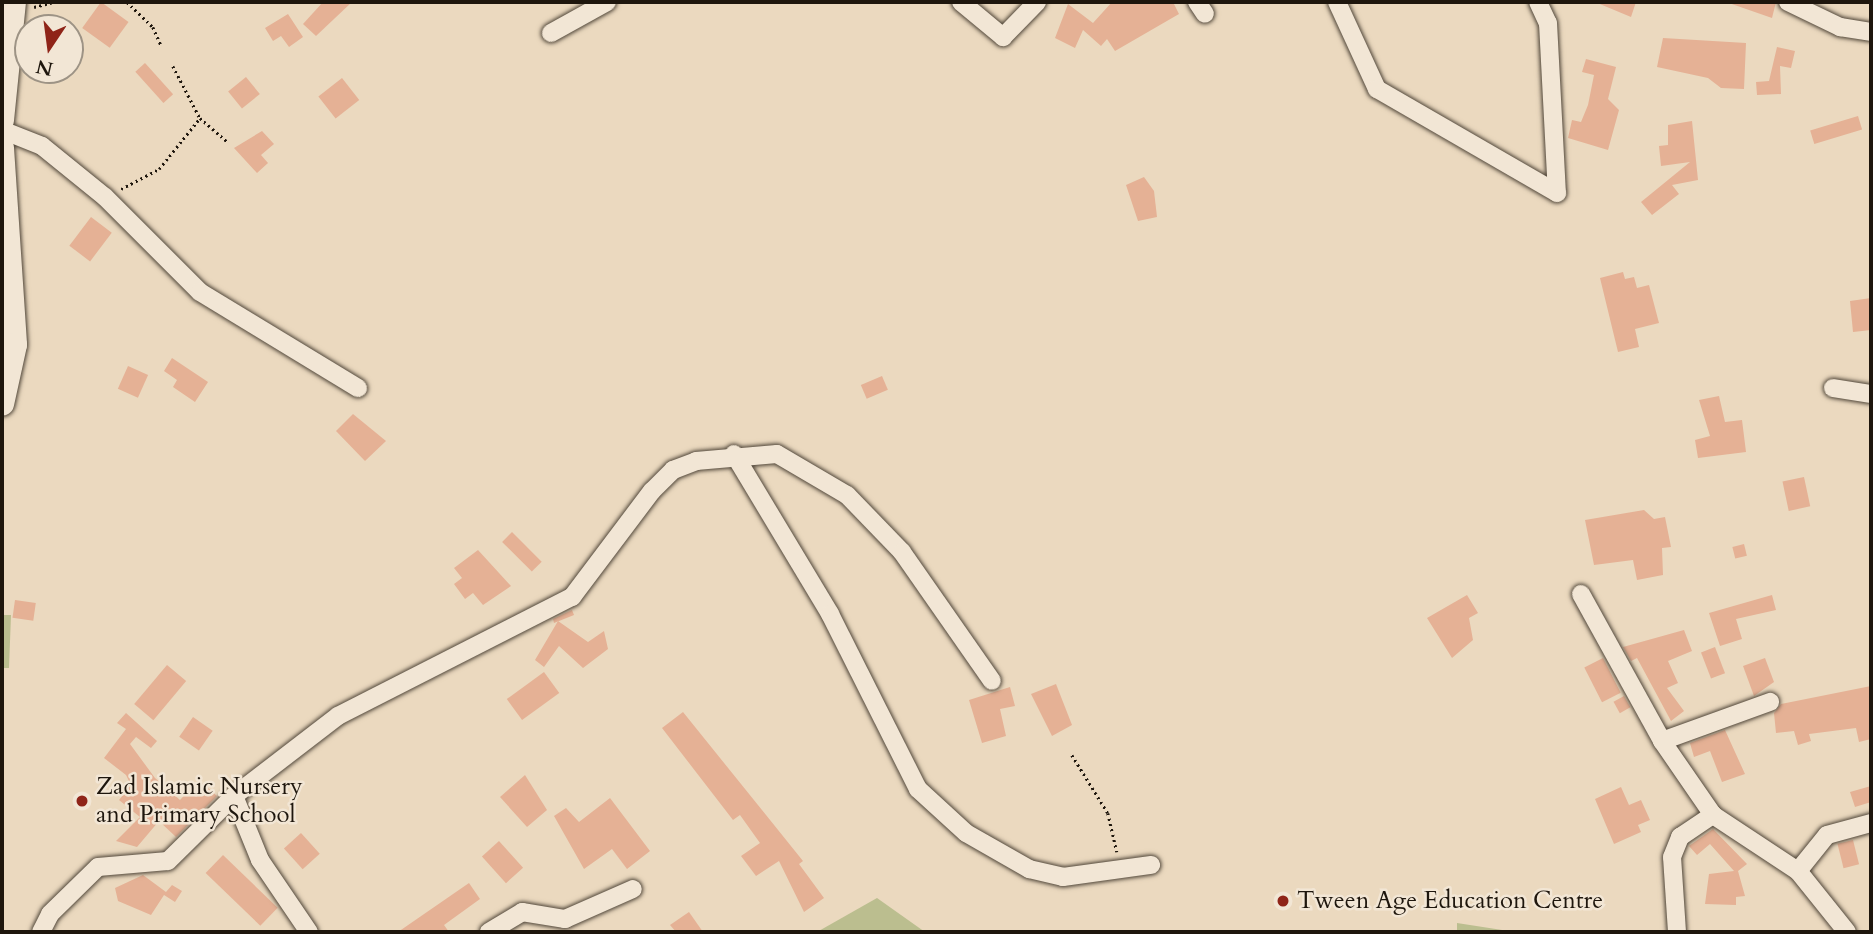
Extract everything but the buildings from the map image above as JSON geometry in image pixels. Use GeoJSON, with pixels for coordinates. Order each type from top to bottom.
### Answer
{"type":"FeatureCollection","features":[{"type":"Feature","properties":{"kind":"street"},"geometry":{"type":"LineString","coordinates":[[2,120],[14,2]]}},
{"type":"Feature","properties":{"kind":"street"},"geometry":{"type":"LineString","coordinates":[[551,33],[607,2]]}},
{"type":"Feature","properties":{"kind":"street"},"geometry":{"type":"LineString","coordinates":[[961,2],[1003,37],[1037,2]]}},
{"type":"Feature","properties":{"kind":"street"},"geometry":{"type":"LineString","coordinates":[[1337,2],[1377,89],[1557,193],[1548,23],[1538,2]]}},
{"type":"Feature","properties":{"kind":"street"},"geometry":{"type":"LineString","coordinates":[[1788,2],[1840,27],[1871,32]]}},
{"type":"Feature","properties":{"kind":"street"},"geometry":{"type":"LineString","coordinates":[[2,130],[42,146],[105,197],[200,292],[358,388]]}},
{"type":"Feature","properties":{"kind":"street"},"geometry":{"type":"LineString","coordinates":[[2,148],[15,345],[2,404]]}},
{"type":"Feature","properties":{"kind":"street"},"geometry":{"type":"LineString","coordinates":[[1833,388],[1871,394]]}},
{"type":"Feature","properties":{"kind":"street"},"geometry":{"type":"LineString","coordinates":[[41,932],[50,914],[98,867],[169,861],[234,796],[338,716],[572,597],[673,470],[734,454],[796,461],[847,495],[902,552],[992,681]]}},
{"type":"Feature","properties":{"kind":"street"},"geometry":{"type":"LineString","coordinates":[[734,454],[830,614],[919,789],[966,833],[1029,869],[1063,877],[1151,864]]}},
{"type":"Feature","properties":{"kind":"street"},"geometry":{"type":"LineString","coordinates":[[1581,594],[1662,741],[1713,816],[1798,871],[1847,932]]}},
{"type":"Feature","properties":{"kind":"street"},"geometry":{"type":"LineString","coordinates":[[1662,741],[1770,702]]}},
{"type":"Feature","properties":{"kind":"street"},"geometry":{"type":"LineString","coordinates":[[234,796],[260,860],[309,932]]}},
{"type":"Feature","properties":{"kind":"street"},"geometry":{"type":"LineString","coordinates":[[1677,932],[1672,857],[1679,837],[1713,816]]}},
{"type":"Feature","properties":{"kind":"street"},"geometry":{"type":"LineString","coordinates":[[1798,871],[1827,835],[1871,823]]}},
{"type":"Feature","properties":{"kind":"street"},"geometry":{"type":"LineString","coordinates":[[489,932],[522,912],[565,919],[633,890]]}},
{"type":"Feature","properties":{"kind":"path"},"geometry":{"type":"LineString","coordinates":[[127,2],[153,27],[161,46]]}},
{"type":"Feature","properties":{"kind":"path"},"geometry":{"type":"LineString","coordinates":[[173,66],[200,118],[228,142]]}},
{"type":"Feature","properties":{"kind":"path"},"geometry":{"type":"LineString","coordinates":[[105,197],[159,169],[200,118]]}},
{"type":"Feature","properties":{"kind":"path"},"geometry":{"type":"LineString","coordinates":[[1072,755],[1108,813],[1122,869]]}},
{"type":"Feature","properties":{"kind":"green space"},"geometry":{"type":"Polygon","coordinates":[[[2,615],[11,615],[9,668],[2,668],[2,615]]]}},
{"type":"Feature","properties":{"kind":"green space"},"geometry":{"type":"Polygon","coordinates":[[[877,898],[925,932],[817,932],[877,898]]]}},
{"type":"Feature","properties":{"kind":"green space"},"geometry":{"type":"Polygon","coordinates":[[[1457,923],[1515,932],[1457,932],[1457,923]]]}},
{"type":"Feature","properties":{"kind":"place","name":"Zad Islamic Nursery and Primary School"},"geometry":{"type":"Point","coordinates":[82,801]}},
{"type":"Feature","properties":{"kind":"place","name":"Tween Age Education Centre"},"geometry":{"type":"Point","coordinates":[1283,901]}}]}
